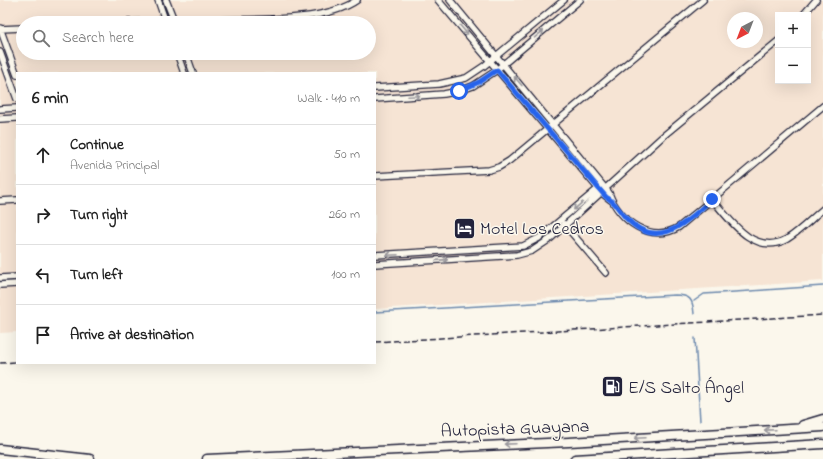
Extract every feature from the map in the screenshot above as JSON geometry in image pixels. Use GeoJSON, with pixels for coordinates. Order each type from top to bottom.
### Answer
{"type":"FeatureCollection","features":[{"type":"Feature","properties":{"kind":"highway"},"geometry":{"type":"LineString","coordinates":[[787,429],[823,419]]}},
{"type":"Feature","properties":{"kind":"highway","name":"Autopista Guayana"},"geometry":{"type":"LineString","coordinates":[[207,459],[823,427]]}},
{"type":"Feature","properties":{"kind":"highway","name":"Autopista Guayana"},"geometry":{"type":"LineString","coordinates":[[575,459],[823,444]]}},
{"type":"Feature","properties":{"kind":"highway"},"geometry":{"type":"LineString","coordinates":[[0,449],[90,459]]}},
{"type":"Feature","properties":{"kind":"street"},"geometry":{"type":"LineString","coordinates":[[158,0],[164,16]]}},
{"type":"Feature","properties":{"kind":"street"},"geometry":{"type":"LineString","coordinates":[[166,0],[172,16]]}},
{"type":"Feature","properties":{"kind":"street"},"geometry":{"type":"LineString","coordinates":[[296,16],[320,14],[340,10],[357,0]]}},
{"type":"Feature","properties":{"kind":"street"},"geometry":{"type":"LineString","coordinates":[[438,0],[547,129],[602,189]]}},
{"type":"Feature","properties":{"kind":"street"},"geometry":{"type":"LineString","coordinates":[[450,0],[553,124],[626,218],[636,226],[648,232],[662,233],[679,227],[823,106]]}},
{"type":"Feature","properties":{"kind":"street"},"geometry":{"type":"LineString","coordinates":[[376,88],[446,84],[458,81],[477,72],[564,0]]}},
{"type":"Feature","properties":{"kind":"street"},"geometry":{"type":"LineString","coordinates":[[376,98],[448,93],[459,91],[479,82],[497,70],[580,0]]}},
{"type":"Feature","properties":{"kind":"street"},"geometry":{"type":"LineString","coordinates":[[376,176],[494,169],[508,161],[703,0]]}},
{"type":"Feature","properties":{"kind":"street"},"geometry":{"type":"LineString","coordinates":[[806,12],[816,0]]}},
{"type":"Feature","properties":{"kind":"street"},"geometry":{"type":"LineString","coordinates":[[16,28],[0,29],[16,72]]}},
{"type":"Feature","properties":{"kind":"street"},"geometry":{"type":"LineString","coordinates":[[376,256],[515,248],[536,241],[609,184],[662,137],[775,43]]}},
{"type":"Feature","properties":{"kind":"street"},"geometry":{"type":"LineString","coordinates":[[0,52],[16,96]]}},
{"type":"Feature","properties":{"kind":"street"},"geometry":{"type":"LineString","coordinates":[[179,60],[184,72]]}},
{"type":"Feature","properties":{"kind":"street"},"geometry":{"type":"LineString","coordinates":[[188,60],[193,72]]}},
{"type":"Feature","properties":{"kind":"street"},"geometry":{"type":"LineString","coordinates":[[458,81],[459,91]]}},
{"type":"Feature","properties":{"kind":"street"},"geometry":{"type":"LineString","coordinates":[[446,84],[448,93]]}},
{"type":"Feature","properties":{"kind":"street"},"geometry":{"type":"LineString","coordinates":[[0,109],[16,108]]}},
{"type":"Feature","properties":{"kind":"street"},"geometry":{"type":"LineString","coordinates":[[0,119],[16,118]]}},
{"type":"Feature","properties":{"kind":"street"},"geometry":{"type":"LineString","coordinates":[[376,264],[517,255],[537,249],[566,226],[602,189]]}},
{"type":"Feature","properties":{"kind":"street"},"geometry":{"type":"LineString","coordinates":[[712,199],[741,232],[754,240],[762,242],[775,242],[787,238],[823,210]]}},
{"type":"Feature","properties":{"kind":"street"},"geometry":{"type":"LineString","coordinates":[[0,201],[16,200]]}},
{"type":"Feature","properties":{"kind":"street"},"geometry":{"type":"LineString","coordinates":[[561,220],[606,273]]}},
{"type":"Feature","properties":{"kind":"street"},"geometry":{"type":"LineString","coordinates":[[515,248],[517,255]]}},
{"type":"Feature","properties":{"kind":"street"},"geometry":{"type":"LineString","coordinates":[[477,250],[478,258]]}},
{"type":"Feature","properties":{"kind":"street"},"geometry":{"type":"LineString","coordinates":[[417,253],[418,262]]}},
{"type":"Feature","properties":{"kind":"street"},"geometry":{"type":"LineString","coordinates":[[0,278],[16,277]]}},
{"type":"Feature","properties":{"kind":"street"},"geometry":{"type":"LineString","coordinates":[[0,285],[16,284]]}},
{"type":"Feature","properties":{"kind":"shaded area"},"geometry":{"type":"Polygon","coordinates":[[[0,0],[823,0],[823,281],[376,309],[376,72],[16,72],[16,332],[0,333],[0,0]]]}},
{"type":"Feature","properties":{"kind":"waterway"},"geometry":{"type":"LineString","coordinates":[[694,301],[704,294],[823,286]]}},
{"type":"Feature","properties":{"kind":"waterway"},"geometry":{"type":"LineString","coordinates":[[376,312],[675,295],[684,296],[690,299],[692,301],[694,314]]}},
{"type":"Feature","properties":{"kind":"waterway"},"geometry":{"type":"LineString","coordinates":[[695,338],[700,421]]}},
{"type":"Feature","properties":{"kind":"railway"},"geometry":{"type":"LineString","coordinates":[[376,342],[823,315]]}},
{"type":"Feature","properties":{"kind":"railway"},"geometry":{"type":"LineString","coordinates":[[0,363],[16,362]]}},
{"type":"Feature","properties":{"kind":"place","name":"Motel Los Cedros"},"geometry":{"type":"Point","coordinates":[465,228]}},
{"type":"Feature","properties":{"kind":"place","name":"E/S Salto Ángel"},"geometry":{"type":"Point","coordinates":[612,387]}},
{"type":"Feature","properties":{"kind":"route"},"geometry":{"type":"LineString","coordinates":[[459,91],[473,86],[497,70],[606,197],[611,200],[631,223],[648,232],[662,233],[674,230],[712,199]]}}]}
